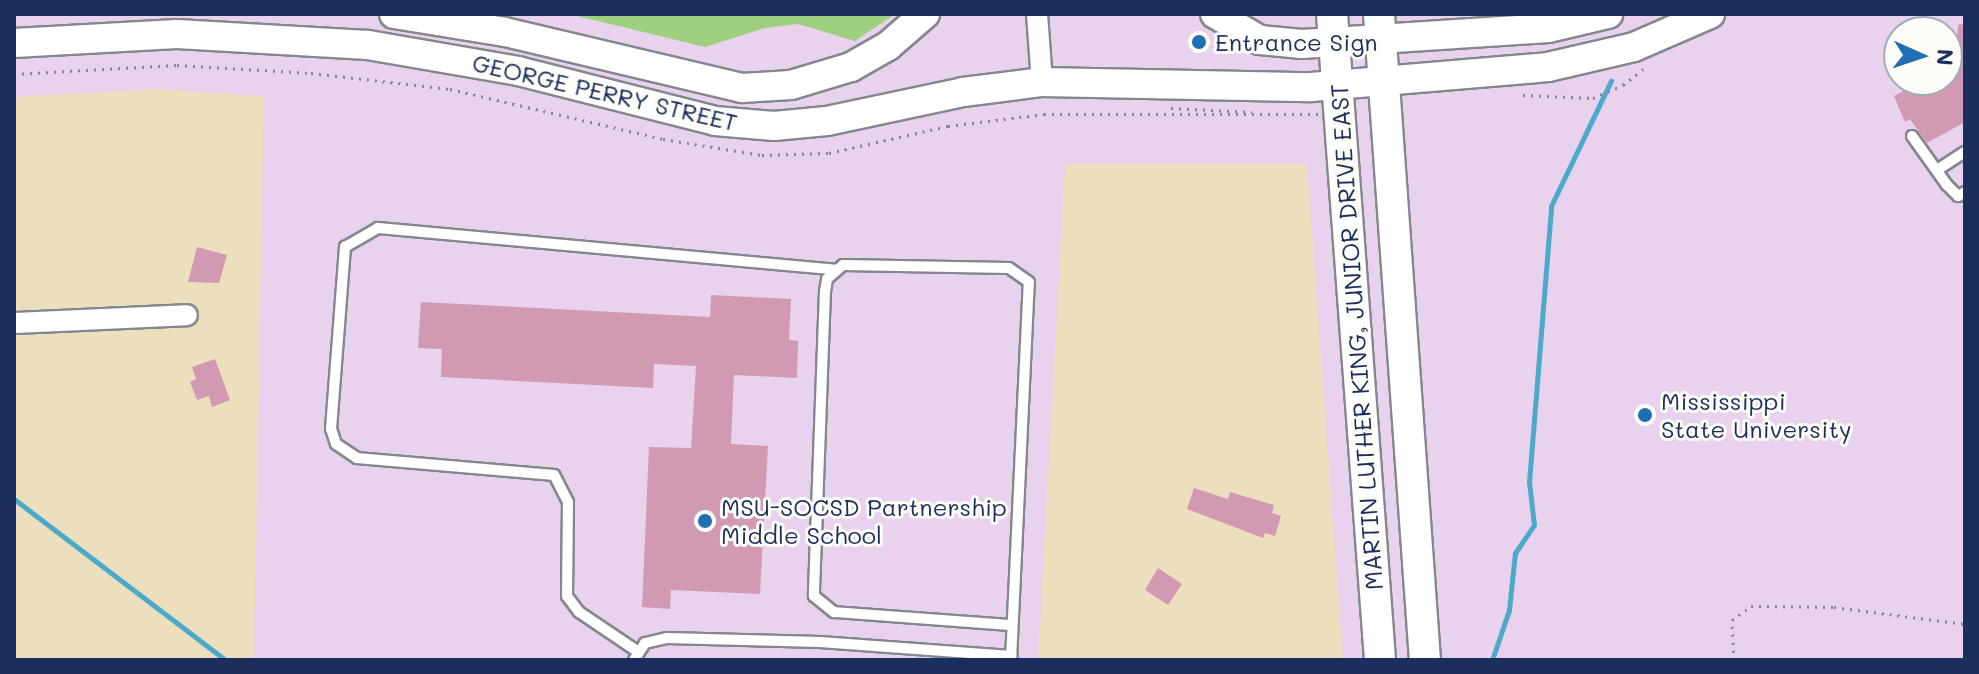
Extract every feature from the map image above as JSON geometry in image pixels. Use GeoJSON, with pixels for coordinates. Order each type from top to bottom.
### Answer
{"type":"FeatureCollection","features":[{"type":"Feature","properties":{"kind":"main road","name":"MARTIN LUTHER KING, JUNIOR DRIVE EAST"},"geometry":{"type":"LineString","coordinates":[[1380,28],[1425,660]]}},
{"type":"Feature","properties":{"kind":"main road","name":"MARTIN LUTHER KING, JUNIOR DRIVE EAST"},"geometry":{"type":"LineString","coordinates":[[1333,29],[1380,660]]}},
{"type":"Feature","properties":{"kind":"street","name":"GEORGE PERRY STREET"},"geometry":{"type":"LineString","coordinates":[[394,14],[505,32],[742,88],[791,85],[851,67],[888,46],[925,14]]}},
{"type":"Feature","properties":{"kind":"street"},"geometry":{"type":"LineString","coordinates":[[1037,14],[1042,82]]}},
{"type":"Feature","properties":{"kind":"street"},"geometry":{"type":"LineString","coordinates":[[1215,14],[1260,40],[1333,29],[1548,28],[1608,14]]}},
{"type":"Feature","properties":{"kind":"street","name":"GEORGE PERRY STREET"},"geometry":{"type":"LineString","coordinates":[[14,43],[177,34],[368,45],[518,71],[715,121],[774,126],[827,121],[963,92],[1042,82],[1221,90],[1338,85],[1595,59],[1710,14]]}},
{"type":"Feature","properties":{"kind":"street"},"geometry":{"type":"LineString","coordinates":[[14,323],[187,315]]}},
{"type":"Feature","properties":{"kind":"lane"},"geometry":{"type":"LineString","coordinates":[[1912,136],[1958,196],[1965,192]]}},
{"type":"Feature","properties":{"kind":"lane"},"geometry":{"type":"LineString","coordinates":[[1937,170],[1965,152]]}},
{"type":"Feature","properties":{"kind":"lane"},"geometry":{"type":"LineString","coordinates":[[836,270],[378,228],[345,247],[331,429],[336,444],[357,458],[554,475],[568,502],[567,596],[579,612],[635,656],[645,643],[667,638],[1011,658],[1022,411],[1032,296],[1020,272],[843,265],[836,270],[825,291],[814,596],[834,612],[1012,625]]}},
{"type":"Feature","properties":{"kind":"path"},"geometry":{"type":"LineString","coordinates":[[1523,95],[1593,98],[1623,85],[1652,60]]}},
{"type":"Feature","properties":{"kind":"path"},"geometry":{"type":"LineString","coordinates":[[1734,660],[1732,620],[1751,606],[1834,607],[1965,624]]}},
{"type":"Feature","properties":{"kind":"shaded area"},"geometry":{"type":"Polygon","coordinates":[[[14,14],[1965,14],[1965,660],[1343,660],[1307,164],[1065,164],[1038,660],[254,660],[264,96],[154,89],[14,97],[14,14]]]}},
{"type":"Feature","properties":{"kind":"green space"},"geometry":{"type":"Polygon","coordinates":[[[569,14],[895,14],[855,41],[798,24],[765,28],[705,47],[569,14]]]}},
{"type":"Feature","properties":{"kind":"building"},"geometry":{"type":"Polygon","coordinates":[[[1965,25],[1965,122],[1927,143],[1910,119],[1905,122],[1894,96],[1963,96],[1965,25]]]}},
{"type":"Feature","properties":{"kind":"building"},"geometry":{"type":"Polygon","coordinates":[[[197,247],[227,255],[219,283],[188,282],[197,247]]]}},
{"type":"Feature","properties":{"kind":"building","name":"MSU-SOCSD Partnership Middle School"},"geometry":{"type":"Polygon","coordinates":[[[711,295],[791,299],[789,340],[798,341],[797,378],[734,375],[731,444],[768,446],[760,594],[671,590],[670,609],[642,607],[649,447],[691,448],[696,366],[654,364],[653,388],[441,377],[442,349],[418,348],[421,302],[710,317],[711,295]]]}},
{"type":"Feature","properties":{"kind":"building"},"geometry":{"type":"Polygon","coordinates":[[[215,359],[230,400],[212,407],[209,396],[197,400],[190,382],[196,379],[192,367],[215,359]]]}},
{"type":"Feature","properties":{"kind":"building"},"geometry":{"type":"Polygon","coordinates":[[[1194,488],[1228,499],[1230,492],[1274,505],[1272,513],[1281,516],[1275,536],[1265,533],[1263,538],[1187,509],[1194,488]]]}},
{"type":"Feature","properties":{"kind":"building"},"geometry":{"type":"Polygon","coordinates":[[[1158,568],[1182,584],[1168,605],[1145,590],[1158,568]]]}},
{"type":"Feature","properties":{"kind":"waterway"},"geometry":{"type":"LineString","coordinates":[[1492,660],[1509,610],[1515,553],[1534,525],[1529,482],[1551,206],[1611,81]]}},
{"type":"Feature","properties":{"kind":"waterway"},"geometry":{"type":"LineString","coordinates":[[14,499],[225,660]]}},
{"type":"Feature","properties":{"kind":"place","name":"Entrance Sign"},"geometry":{"type":"Point","coordinates":[1199,42]}},
{"type":"Feature","properties":{"kind":"place","name":"Mississippi State University"},"geometry":{"type":"Point","coordinates":[1645,415]}},
{"type":"Feature","properties":{"kind":"place","name":"MSU-SOCSD Partnership Middle School"},"geometry":{"type":"Point","coordinates":[705,521]}}]}
